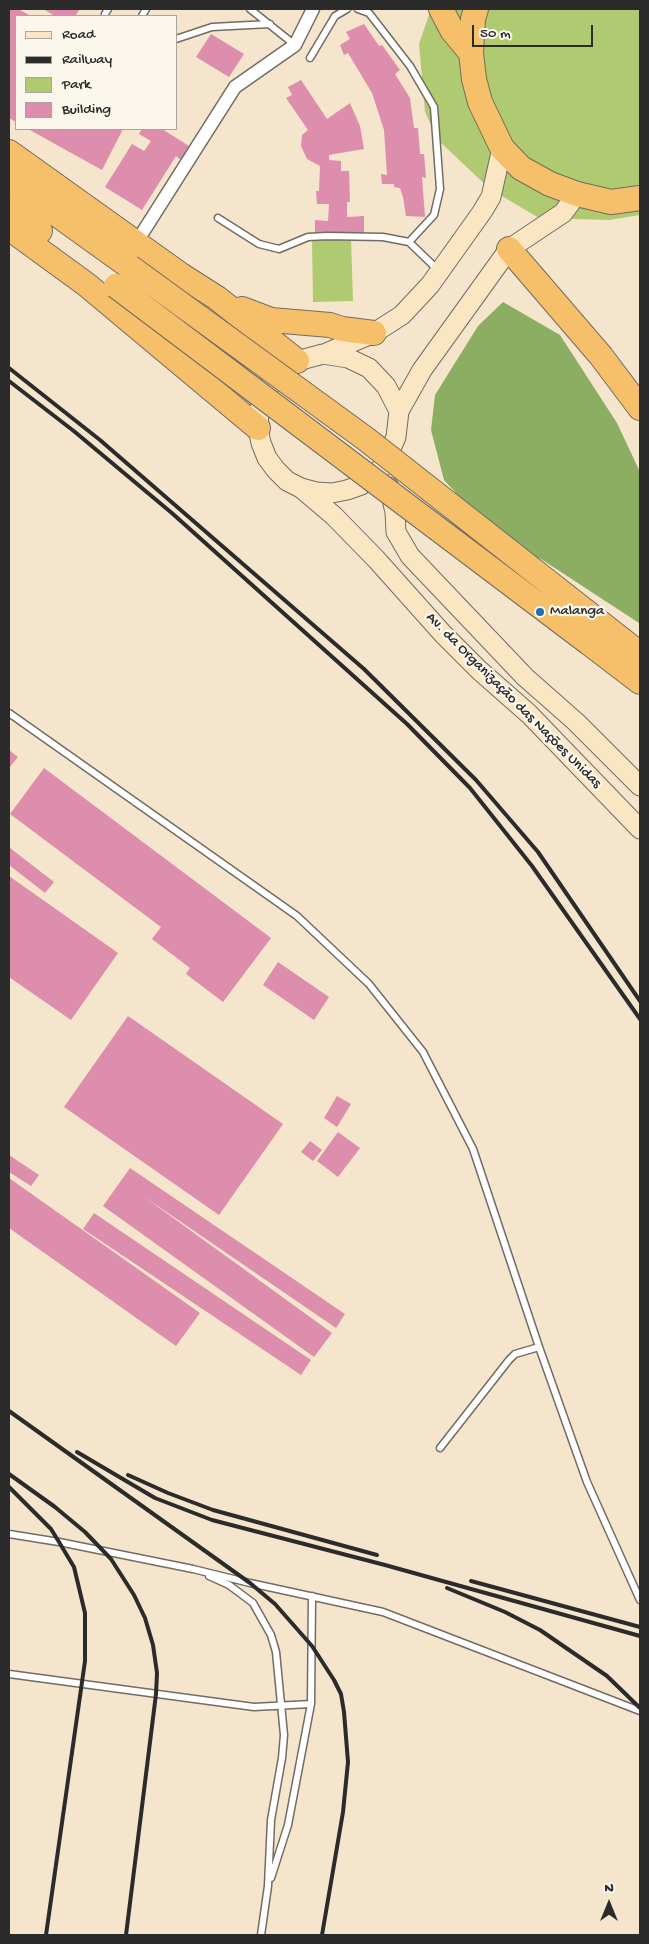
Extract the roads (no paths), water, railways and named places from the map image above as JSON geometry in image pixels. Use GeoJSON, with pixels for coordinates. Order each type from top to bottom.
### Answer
{"type":"FeatureCollection","features":[{"type":"Feature","properties":{"kind":"highway"},"geometry":{"type":"LineString","coordinates":[[441,9],[452,30],[471,53]]}},
{"type":"Feature","properties":{"kind":"highway"},"geometry":{"type":"LineString","coordinates":[[476,9],[473,19],[471,53],[474,79],[480,102],[502,148],[521,168],[550,184],[577,194],[611,202],[640,198]]}},
{"type":"Feature","properties":{"kind":"highway"},"geometry":{"type":"LineString","coordinates":[[9,152],[136,243],[218,298],[297,361]]}},
{"type":"Feature","properties":{"kind":"highway"},"geometry":{"type":"LineString","coordinates":[[9,180],[366,439],[596,634],[640,682]]}},
{"type":"Feature","properties":{"kind":"highway"},"geometry":{"type":"LineString","coordinates":[[9,208],[596,634],[640,654]]}},
{"type":"Feature","properties":{"kind":"highway"},"geometry":{"type":"LineString","coordinates":[[9,228],[87,285],[258,428]]}},
{"type":"Feature","properties":{"kind":"highway"},"geometry":{"type":"LineString","coordinates":[[509,249],[601,356],[640,408]]}},
{"type":"Feature","properties":{"kind":"highway"},"geometry":{"type":"LineString","coordinates":[[218,298],[271,320],[330,325],[342,329],[374,333]]}},
{"type":"Feature","properties":{"kind":"main road"},"geometry":{"type":"LineString","coordinates":[[502,148],[491,197],[430,285],[402,315],[374,333],[323,354],[297,361],[278,376],[264,396],[259,412],[258,428],[261,443],[267,458],[288,481],[301,488],[316,492],[332,493],[361,485],[374,476],[384,464],[396,437],[399,411],[422,370],[509,249],[563,213],[577,194]]}},
{"type":"Feature","properties":{"kind":"main road"},"geometry":{"type":"LineString","coordinates":[[323,354],[348,358],[369,368],[386,386],[399,411]]}},
{"type":"Feature","properties":{"kind":"main road","name":"Av. da Organização das Nações Unidas"},"geometry":{"type":"LineString","coordinates":[[384,464],[395,512],[396,532],[410,556],[525,677],[595,741],[640,786]]}},
{"type":"Feature","properties":{"kind":"main road","name":"Av. da Organização das Nações Unidas"},"geometry":{"type":"LineString","coordinates":[[301,488],[334,516],[473,664],[529,714],[640,829]]}},
{"type":"Feature","properties":{"kind":"street"},"geometry":{"type":"LineString","coordinates":[[136,243],[235,87],[296,45],[314,9]]}},
{"type":"Feature","properties":{"kind":"lane"},"geometry":{"type":"LineString","coordinates":[[250,9],[296,45]]}},
{"type":"Feature","properties":{"kind":"lane"},"geometry":{"type":"LineString","coordinates":[[310,58],[335,16],[347,9]]}},
{"type":"Feature","properties":{"kind":"lane"},"geometry":{"type":"LineString","coordinates":[[358,9],[369,13],[410,66],[434,107],[440,189],[434,215],[409,242]]}},
{"type":"Feature","properties":{"kind":"lane"},"geometry":{"type":"LineString","coordinates":[[178,38],[212,27],[270,24]]}},
{"type":"Feature","properties":{"kind":"lane"},"geometry":{"type":"LineString","coordinates":[[218,218],[259,244],[278,249],[308,237],[318,236],[383,237],[409,242],[439,271]]}},
{"type":"Feature","properties":{"kind":"lane"},"geometry":{"type":"LineString","coordinates":[[9,713],[297,916],[369,984],[423,1052],[473,1150],[586,1482],[640,1600]]}},
{"type":"Feature","properties":{"kind":"lane"},"geometry":{"type":"LineString","coordinates":[[440,1448],[509,1360],[515,1354],[539,1347]]}},
{"type":"Feature","properties":{"kind":"lane"},"geometry":{"type":"LineString","coordinates":[[9,1534],[59,1542],[192,1569],[250,1584],[391,1614],[640,1711]]}},
{"type":"Feature","properties":{"kind":"lane"},"geometry":{"type":"LineString","coordinates":[[192,1569],[229,1585],[253,1603],[271,1635],[276,1652],[284,1735],[282,1758],[271,1820],[268,1886],[261,1935]]}},
{"type":"Feature","properties":{"kind":"lane"},"geometry":{"type":"LineString","coordinates":[[268,1886],[288,1825],[312,1704],[312,1596]]}},
{"type":"Feature","properties":{"kind":"lane"},"geometry":{"type":"LineString","coordinates":[[9,1674],[254,1707],[312,1704]]}},
{"type":"Feature","properties":{"kind":"railway"},"geometry":{"type":"LineString","coordinates":[[9,368],[100,440],[364,669],[476,780],[538,852],[640,1001]]}},
{"type":"Feature","properties":{"kind":"railway"},"geometry":{"type":"LineString","coordinates":[[9,381],[75,432],[173,514],[407,724],[470,788],[532,866],[640,1019]]}},
{"type":"Feature","properties":{"kind":"railway"},"geometry":{"type":"LineString","coordinates":[[9,1411],[250,1583],[275,1604],[312,1646],[334,1680],[341,1694],[348,1762],[343,1812],[322,1935]]}},
{"type":"Feature","properties":{"kind":"railway"},"geometry":{"type":"LineString","coordinates":[[77,1452],[155,1498],[212,1520],[385,1565],[640,1636]]}},
{"type":"Feature","properties":{"kind":"railway"},"geometry":{"type":"LineString","coordinates":[[9,1474],[55,1507],[85,1532],[111,1559],[134,1595],[145,1618],[153,1645],[157,1673],[156,1694],[126,1935]]}},
{"type":"Feature","properties":{"kind":"railway"},"geometry":{"type":"LineString","coordinates":[[128,1475],[213,1510],[377,1555]]}},
{"type":"Feature","properties":{"kind":"railway"},"geometry":{"type":"LineString","coordinates":[[9,1487],[51,1529],[59,1542],[74,1567],[85,1613],[85,1661],[46,1935]]}},
{"type":"Feature","properties":{"kind":"railway"},"geometry":{"type":"LineString","coordinates":[[471,1581],[640,1627]]}},
{"type":"Feature","properties":{"kind":"railway"},"geometry":{"type":"LineString","coordinates":[[447,1588],[505,1612],[540,1630],[607,1676],[640,1708]]}},
{"type":"Feature","properties":{"kind":"place","name":"Malanga"},"geometry":{"type":"Point","coordinates":[540,612]}}]}
